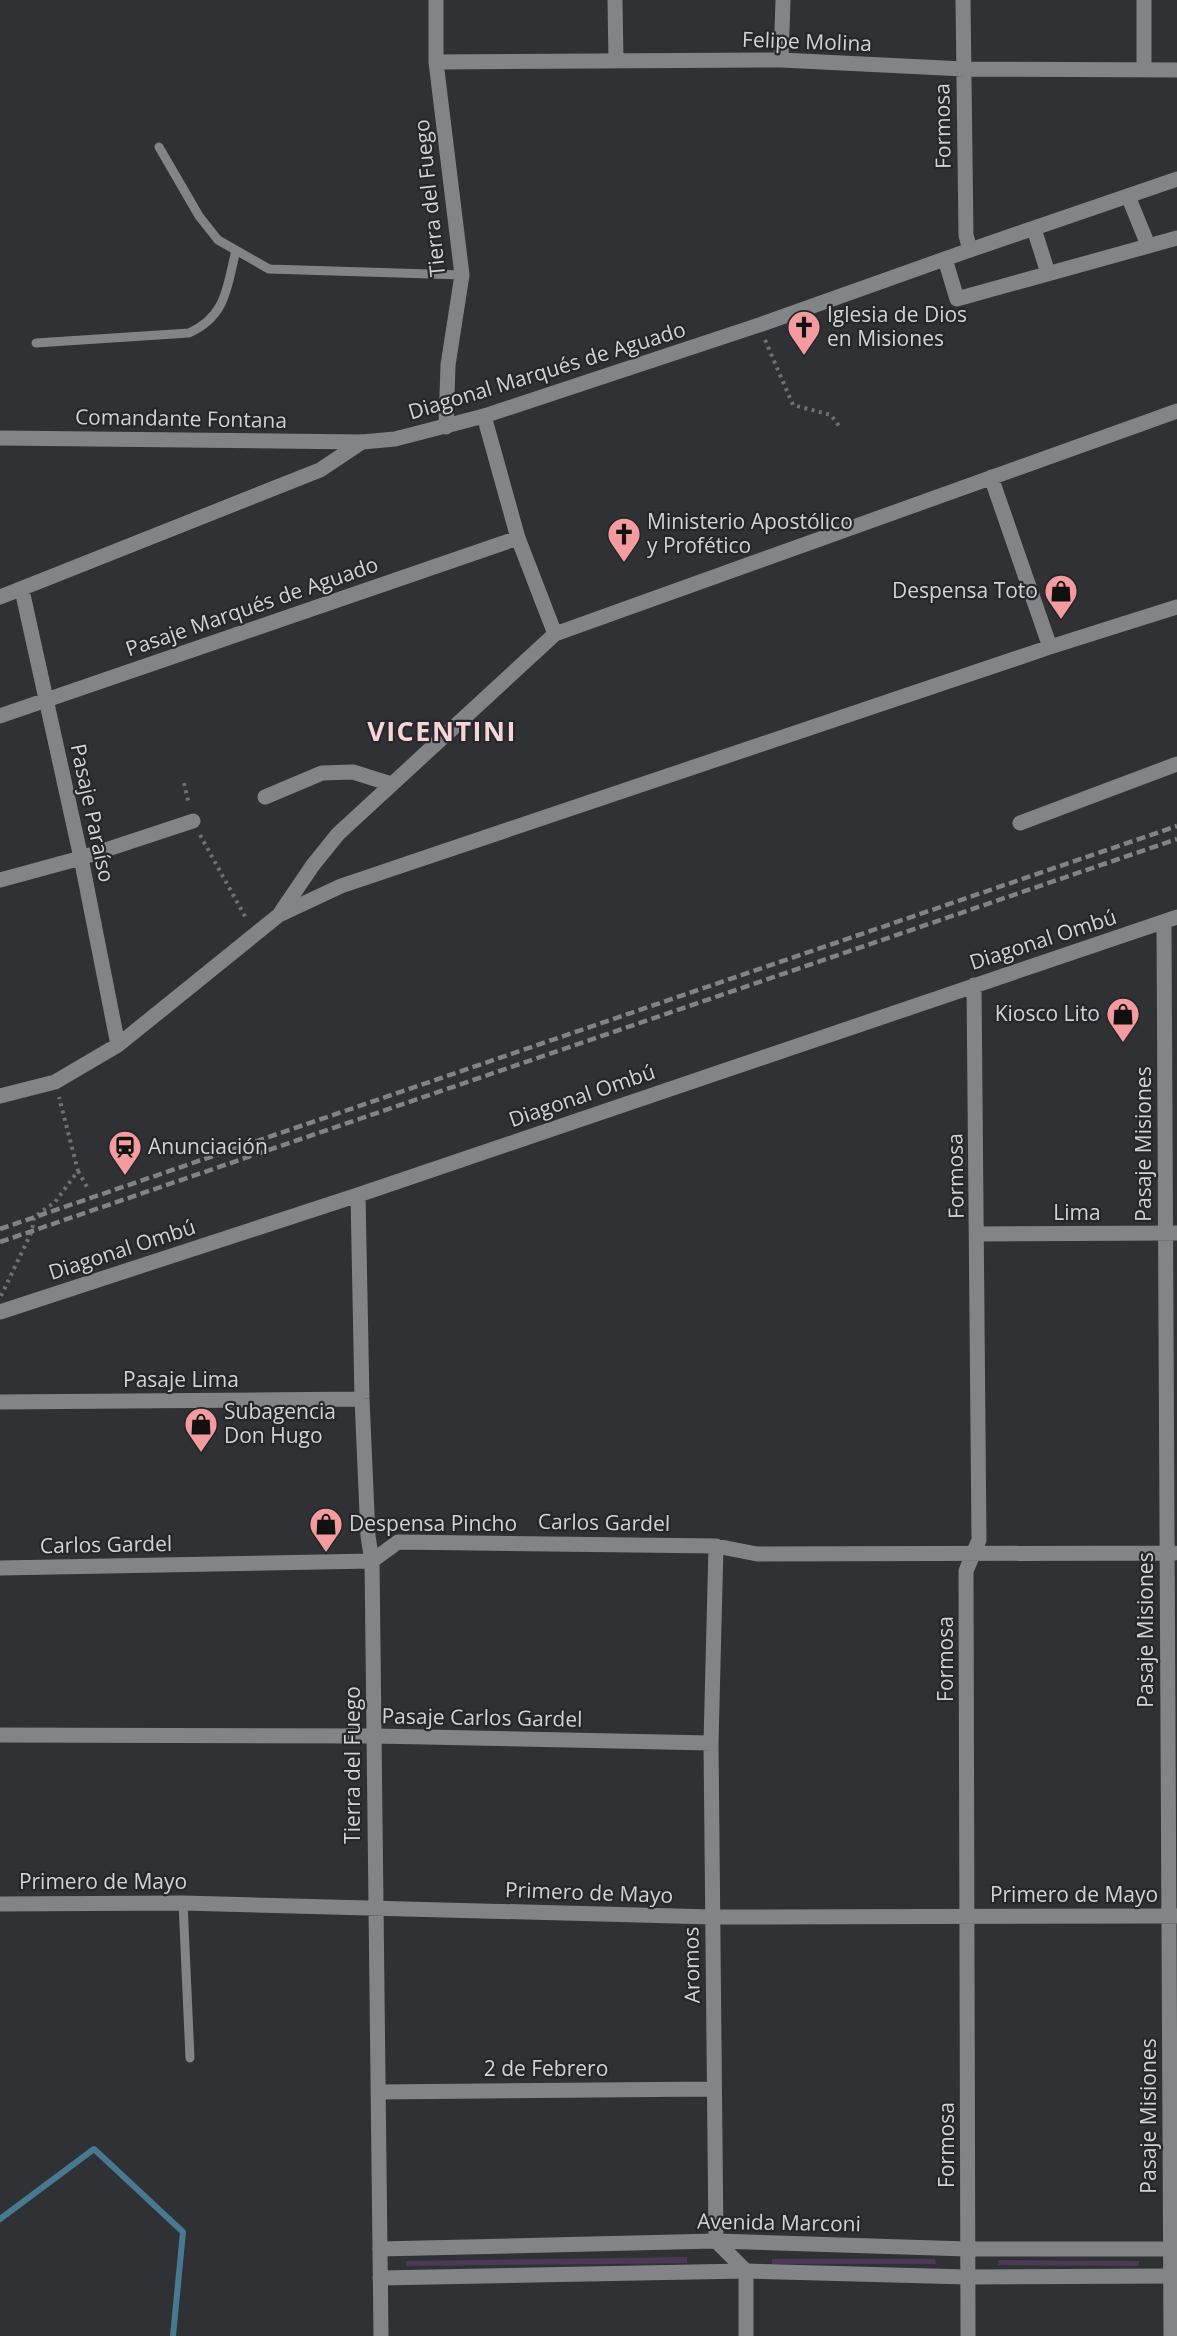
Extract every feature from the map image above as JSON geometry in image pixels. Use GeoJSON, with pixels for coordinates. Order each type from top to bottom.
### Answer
{"type":"FeatureCollection","features":[{"type":"Feature","properties":{"kind":"street","name":"Tierra del Fuego"},"geometry":{"type":"LineString","coordinates":[[436,0],[436,62],[462,275],[448,365],[446,427]]}},
{"type":"Feature","properties":{"kind":"street"},"geometry":{"type":"LineString","coordinates":[[615,0],[616,61]]}},
{"type":"Feature","properties":{"kind":"street"},"geometry":{"type":"LineString","coordinates":[[781,60],[783,0]]}},
{"type":"Feature","properties":{"kind":"street","name":"Formosa"},"geometry":{"type":"LineString","coordinates":[[963,0],[966,235],[970,250]]}},
{"type":"Feature","properties":{"kind":"street"},"geometry":{"type":"LineString","coordinates":[[1143,69],[1144,0]]}},
{"type":"Feature","properties":{"kind":"street","name":"Felipe Molina"},"geometry":{"type":"LineString","coordinates":[[436,62],[781,60],[964,69],[1177,70]]}},
{"type":"Feature","properties":{"kind":"street","name":"Diagonal Marqués de Aguado"},"geometry":{"type":"LineString","coordinates":[[0,597],[320,470],[362,442],[395,439],[484,416],[759,325],[1177,179]]}},
{"type":"Feature","properties":{"kind":"street"},"geometry":{"type":"LineString","coordinates":[[1128,196],[1149,245]]}},
{"type":"Feature","properties":{"kind":"street"},"geometry":{"type":"LineString","coordinates":[[1034,229],[1048,273]]}},
{"type":"Feature","properties":{"kind":"street"},"geometry":{"type":"LineString","coordinates":[[945,259],[957,299],[1177,238]]}},
{"type":"Feature","properties":{"kind":"street"},"geometry":{"type":"LineString","coordinates":[[279,915],[313,865],[338,834],[555,634],[1177,411]]}},
{"type":"Feature","properties":{"kind":"street"},"geometry":{"type":"LineString","coordinates":[[484,416],[518,537],[555,634]]}},
{"type":"Feature","properties":{"kind":"street","name":"Comandante Fontana"},"geometry":{"type":"LineString","coordinates":[[0,438],[362,442]]}},
{"type":"Feature","properties":{"kind":"street"},"geometry":{"type":"LineString","coordinates":[[992,477],[1050,647]]}},
{"type":"Feature","properties":{"kind":"street","name":"Pasaje Marqués de Aguado"},"geometry":{"type":"LineString","coordinates":[[0,716],[518,537]]}},
{"type":"Feature","properties":{"kind":"street","name":"Pasaje Paraíso"},"geometry":{"type":"LineString","coordinates":[[22,590],[81,858],[118,1045]]}},
{"type":"Feature","properties":{"kind":"street"},"geometry":{"type":"LineString","coordinates":[[0,1095],[55,1082],[118,1045],[279,915],[341,886],[1050,647],[1177,607]]}},
{"type":"Feature","properties":{"kind":"street"},"geometry":{"type":"LineString","coordinates":[[1020,823],[1177,764]]}},
{"type":"Feature","properties":{"kind":"street"},"geometry":{"type":"LineString","coordinates":[[265,797],[322,773],[352,771],[391,784]]}},
{"type":"Feature","properties":{"kind":"street"},"geometry":{"type":"LineString","coordinates":[[0,880],[81,858],[193,821]]}},
{"type":"Feature","properties":{"kind":"street","name":"Diagonal Ombú"},"geometry":{"type":"LineString","coordinates":[[0,1312],[358,1195],[1170,920]]}},
{"type":"Feature","properties":{"kind":"street","name":"Pasaje Misiones"},"geometry":{"type":"LineString","coordinates":[[1170,920],[1174,2249],[1171,2336]]}},
{"type":"Feature","properties":{"kind":"street","name":"Formosa"},"geometry":{"type":"LineString","coordinates":[[968,2336],[966,1571],[979,1540],[975,985]]}},
{"type":"Feature","properties":{"kind":"street","name":"Tierra del Fuego"},"geometry":{"type":"LineString","coordinates":[[358,1195],[362,1399],[368,1536],[372,1562],[381,2336]]}},
{"type":"Feature","properties":{"kind":"street","name":"Lima"},"geometry":{"type":"LineString","coordinates":[[977,1234],[1171,1233]]}},
{"type":"Feature","properties":{"kind":"street","name":"Pasaje Lima"},"geometry":{"type":"LineString","coordinates":[[0,1402],[362,1399]]}},
{"type":"Feature","properties":{"kind":"street","name":"Carlos Gardel"},"geometry":{"type":"LineString","coordinates":[[0,1568],[372,1562],[398,1542],[716,1546],[757,1554],[1172,1552]]}},
{"type":"Feature","properties":{"kind":"street","name":"Aromos"},"geometry":{"type":"LineString","coordinates":[[716,1546],[711,1743],[716,2241]]}},
{"type":"Feature","properties":{"kind":"street","name":"Pasaje Carlos Gardel"},"geometry":{"type":"LineString","coordinates":[[0,1735],[375,1736],[711,1743]]}},
{"type":"Feature","properties":{"kind":"street","name":"Primero de Mayo"},"geometry":{"type":"LineString","coordinates":[[0,1904],[183,1903],[712,1917],[1173,1916]]}},
{"type":"Feature","properties":{"kind":"street","name":"2 de Febrero"},"geometry":{"type":"LineString","coordinates":[[378,2092],[714,2089]]}},
{"type":"Feature","properties":{"kind":"street"},"geometry":{"type":"LineString","coordinates":[[716,2241],[746,2271],[746,2336]]}},
{"type":"Feature","properties":{"kind":"street","name":"Avenida Marconi"},"geometry":{"type":"LineString","coordinates":[[380,2249],[716,2241],[967,2249],[1174,2249]]}},
{"type":"Feature","properties":{"kind":"street"},"geometry":{"type":"LineString","coordinates":[[381,2278],[746,2271],[967,2277],[1174,2276]]}},
{"type":"Feature","properties":{"kind":"lane"},"geometry":{"type":"LineString","coordinates":[[159,147],[199,216],[218,240],[269,269],[462,275]]}},
{"type":"Feature","properties":{"kind":"lane"},"geometry":{"type":"LineString","coordinates":[[36,343],[189,333],[202,328],[221,309],[236,250]]}},
{"type":"Feature","properties":{"kind":"lane"},"geometry":{"type":"LineString","coordinates":[[183,1903],[190,2058]]}},
{"type":"Feature","properties":{"kind":"path"},"geometry":{"type":"LineString","coordinates":[[759,325],[794,405],[831,415],[839,426]]}},
{"type":"Feature","properties":{"kind":"path"},"geometry":{"type":"LineString","coordinates":[[184,783],[193,821],[255,935]]}},
{"type":"Feature","properties":{"kind":"path"},"geometry":{"type":"LineString","coordinates":[[55,1082],[78,1171],[87,1187]]}},
{"type":"Feature","properties":{"kind":"path"},"geometry":{"type":"LineString","coordinates":[[0,1299],[32,1231],[34,1217],[55,1202],[78,1171]]}},
{"type":"Feature","properties":{"kind":"shaded area"},"geometry":{"type":"Polygon","coordinates":[[[687,2257],[687,2263],[406,2266],[406,2261],[687,2257]]]}},
{"type":"Feature","properties":{"kind":"shaded area"},"geometry":{"type":"Polygon","coordinates":[[[772,2259],[935,2259],[936,2264],[772,2264],[772,2259]]]}},
{"type":"Feature","properties":{"kind":"shaded area"},"geometry":{"type":"Polygon","coordinates":[[[998,2260],[1139,2261],[1139,2266],[998,2265],[998,2260]]]}},
{"type":"Feature","properties":{"kind":"waterway"},"geometry":{"type":"LineString","coordinates":[[0,2219],[94,2149],[183,2232],[173,2336]]}},
{"type":"Feature","properties":{"kind":"railway"},"geometry":{"type":"LineString","coordinates":[[0,1229],[1177,826]]}},
{"type":"Feature","properties":{"kind":"railway"},"geometry":{"type":"LineString","coordinates":[[0,1242],[1177,839]]}},
{"type":"Feature","properties":{"kind":"place","name":"Iglesia de Dios en Misiones"},"geometry":{"type":"Point","coordinates":[804,356]}},
{"type":"Feature","properties":{"kind":"place","name":"Ministerio Apostólico y Profético"},"geometry":{"type":"Point","coordinates":[624,563]}},
{"type":"Feature","properties":{"kind":"place","name":"Despensa Toto"},"geometry":{"type":"Point","coordinates":[1061,620]}},
{"type":"Feature","properties":{"kind":"place","name":"Kiosco Lito"},"geometry":{"type":"Point","coordinates":[1123,1043]}},
{"type":"Feature","properties":{"kind":"place","name":"Anunciación"},"geometry":{"type":"Point","coordinates":[125,1176]}},
{"type":"Feature","properties":{"kind":"place","name":"Subagencia Don Hugo"},"geometry":{"type":"Point","coordinates":[201,1453]}},
{"type":"Feature","properties":{"kind":"place","name":"Despensa Pincho"},"geometry":{"type":"Point","coordinates":[326,1553]}},
{"type":"Feature","properties":{"kind":"district","name":"VICENTINI"},"geometry":{"type":"Point","coordinates":[442,732]}}]}
